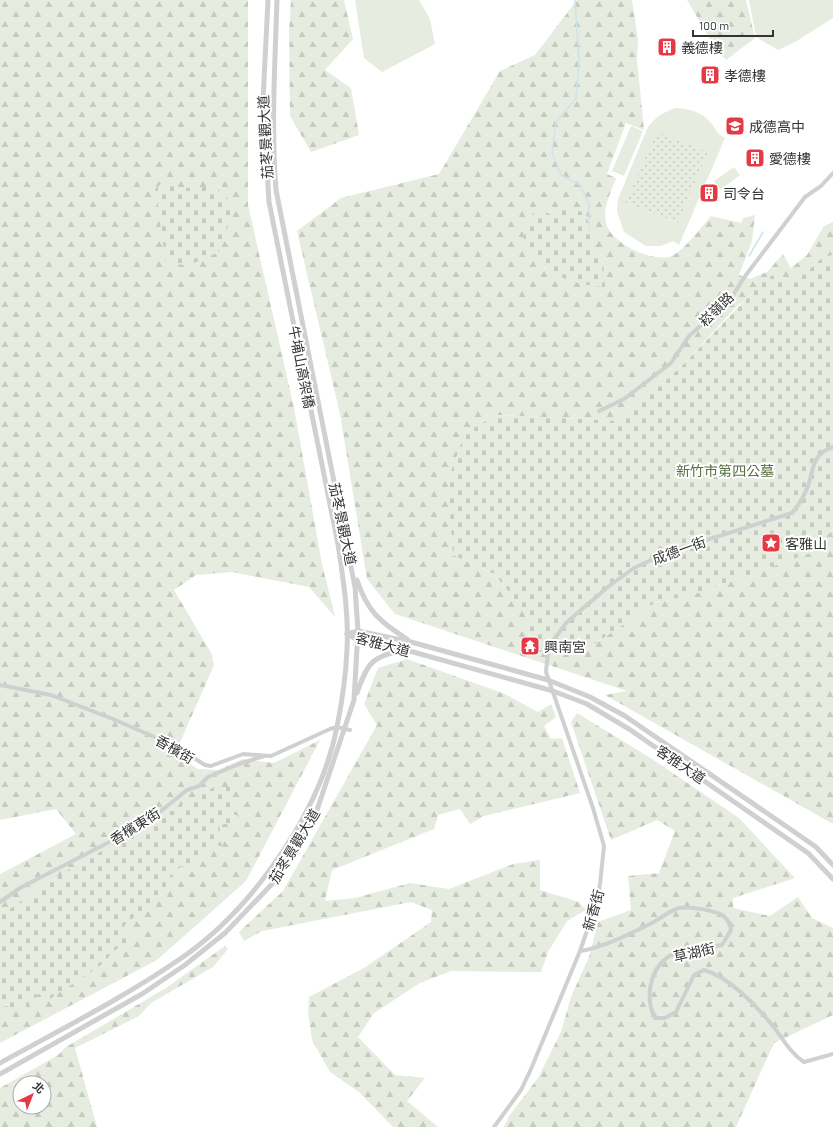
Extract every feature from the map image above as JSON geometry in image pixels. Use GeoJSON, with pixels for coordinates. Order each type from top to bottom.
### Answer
{"type":"FeatureCollection","features":[{"type":"Feature","properties":{"kind":"street","name":"茄苳景觀大道"},"geometry":{"type":"LineString","coordinates":[[268,0],[262,100],[265,157],[269,202],[283,273]]}},
{"type":"Feature","properties":{"kind":"street","name":"茄苳景觀大道"},"geometry":{"type":"LineString","coordinates":[[277,0],[274,164],[276,190],[292,270]]}},
{"type":"Feature","properties":{"kind":"street","name":"崧嶺路"},"geometry":{"type":"LineString","coordinates":[[599,411],[624,399],[671,363],[689,336],[731,299],[743,279],[805,197],[821,186],[833,173]]}},
{"type":"Feature","properties":{"kind":"street","name":"牛埔山高架橋"},"geometry":{"type":"LineString","coordinates":[[292,270],[329,459]]}},
{"type":"Feature","properties":{"kind":"street","name":"牛埔山高架橋"},"geometry":{"type":"LineString","coordinates":[[283,273],[321,461]]}},
{"type":"Feature","properties":{"kind":"street","name":"成德一街"},"geometry":{"type":"LineString","coordinates":[[548,680],[546,662],[551,644],[567,622],[586,605],[634,568],[661,555],[792,513],[802,499],[816,459],[826,450],[833,447]]}},
{"type":"Feature","properties":{"kind":"street","name":"茄苳景觀大道"},"geometry":{"type":"LineString","coordinates":[[0,1074],[148,990],[185,965],[225,933],[272,884],[316,813],[348,729],[354,700],[358,640],[355,587],[352,565],[329,459]]}},
{"type":"Feature","properties":{"kind":"street","name":"茄苳景觀大道"},"geometry":{"type":"LineString","coordinates":[[0,1063],[137,987],[181,959],[219,927],[264,880],[294,835],[328,760],[338,727],[347,649],[346,601],[338,544],[321,461]]}},
{"type":"Feature","properties":{"kind":"street"},"geometry":{"type":"LineString","coordinates":[[352,565],[361,592],[375,616],[411,642]]}},
{"type":"Feature","properties":{"kind":"street","name":"客雅大道"},"geometry":{"type":"LineString","coordinates":[[347,634],[358,631],[411,642],[548,680],[590,697],[625,716],[810,843],[833,865]]}},
{"type":"Feature","properties":{"kind":"street","name":"客雅大道"},"geometry":{"type":"LineString","coordinates":[[347,634],[358,640],[407,650],[553,691],[587,704],[629,729],[808,853],[833,878]]}},
{"type":"Feature","properties":{"kind":"street"},"geometry":{"type":"LineString","coordinates":[[354,700],[364,673],[376,658],[407,650]]}},
{"type":"Feature","properties":{"kind":"street","name":"新香街"},"geometry":{"type":"LineString","coordinates":[[494,1127],[521,1090],[580,951],[597,901],[604,846],[593,808],[548,680]]}},
{"type":"Feature","properties":{"kind":"street","name":"香檳街"},"geometry":{"type":"LineString","coordinates":[[0,685],[51,695],[114,719],[174,746],[205,766],[211,766],[243,754],[271,756],[338,727]]}},
{"type":"Feature","properties":{"kind":"street"},"geometry":{"type":"LineString","coordinates":[[338,727],[348,729]]}},
{"type":"Feature","properties":{"kind":"street","name":"香檳東街"},"geometry":{"type":"LineString","coordinates":[[0,902],[20,888],[123,835],[156,815],[186,790],[199,786],[208,777],[244,762],[271,756]]}},
{"type":"Feature","properties":{"kind":"street","name":"草湖街"},"geometry":{"type":"LineString","coordinates":[[580,951],[592,949],[653,923],[665,914],[679,908],[688,908],[722,915],[729,922],[731,930],[722,945],[679,952],[668,957],[658,969],[650,985],[648,998],[650,1010],[655,1018],[665,1018],[676,1012],[694,975],[704,970],[713,973],[751,1001],[773,1026],[795,1056],[804,1062],[833,1054]]}},
{"type":"Feature","properties":{"kind":"green space"},"geometry":{"type":"Polygon","coordinates":[[[0,0],[248,0],[248,205],[294,408],[322,564],[335,617],[309,587],[232,572],[196,575],[174,590],[211,653],[214,665],[175,754],[198,769],[218,770],[243,759],[274,763],[320,740],[246,881],[157,960],[0,1043],[0,874],[76,834],[56,809],[0,820],[0,0]]]}},
{"type":"Feature","properties":{"kind":"green space"},"geometry":{"type":"Polygon","coordinates":[[[291,0],[344,0],[353,39],[325,70],[351,88],[359,135],[311,152],[290,116],[289,33],[291,0]]]}},
{"type":"Feature","properties":{"kind":"green space"},"geometry":{"type":"Polygon","coordinates":[[[355,0],[419,0],[430,19],[435,44],[382,72],[364,58],[355,0]]]}},
{"type":"Feature","properties":{"kind":"green space"},"geometry":{"type":"Polygon","coordinates":[[[577,0],[632,0],[638,40],[637,60],[644,130],[626,123],[607,174],[616,178],[605,212],[606,223],[609,230],[623,244],[651,256],[661,258],[669,257],[680,251],[711,216],[741,223],[743,218],[755,215],[752,241],[739,275],[750,279],[767,272],[783,254],[791,268],[807,255],[824,226],[833,222],[833,255],[822,258],[794,283],[777,274],[735,308],[683,365],[620,421],[497,415],[453,555],[494,574],[526,612],[532,651],[587,649],[653,604],[701,592],[810,553],[833,529],[833,824],[605,695],[627,691],[395,614],[367,579],[340,414],[297,231],[341,198],[439,174],[500,71],[535,55],[577,0]],[[586,214],[552,215],[523,226],[524,246],[545,269],[603,263],[592,241],[586,214]]]}},
{"type":"Feature","properties":{"kind":"green space"},"geometry":{"type":"Polygon","coordinates":[[[687,0],[746,0],[755,38],[726,60],[714,46],[687,0]]]}},
{"type":"Feature","properties":{"kind":"green space"},"geometry":{"type":"Polygon","coordinates":[[[749,0],[833,0],[833,18],[795,42],[778,50],[756,37],[749,0]]]}},
{"type":"Feature","properties":{"kind":"green space"},"geometry":{"type":"Polygon","coordinates":[[[676,108],[687,109],[700,114],[712,124],[719,134],[725,138],[679,245],[673,241],[661,246],[646,246],[624,232],[617,211],[618,199],[647,129],[656,119],[676,108]],[[657,132],[625,203],[678,223],[708,152],[657,132]]]}},
{"type":"Feature","properties":{"kind":"green space"},"geometry":{"type":"Polygon","coordinates":[[[631,126],[643,131],[624,176],[612,171],[631,126]]]}},
{"type":"Feature","properties":{"kind":"green space"},"geometry":{"type":"Polygon","coordinates":[[[657,131],[708,152],[678,223],[625,203],[657,131]]]}},
{"type":"Feature","properties":{"kind":"green space"},"geometry":{"type":"Polygon","coordinates":[[[734,167],[740,175],[720,190],[714,181],[734,167]]]}},
{"type":"Feature","properties":{"kind":"green space"},"geometry":{"type":"Polygon","coordinates":[[[161,184],[186,188],[215,186],[232,203],[225,237],[219,252],[189,265],[166,264],[155,189],[161,184]]]}},
{"type":"Feature","properties":{"kind":"green space"},"geometry":{"type":"Polygon","coordinates":[[[564,204],[586,214],[592,241],[603,263],[605,287],[583,284],[560,276],[540,264],[525,248],[523,226],[537,209],[552,215],[564,204]]]}},
{"type":"Feature","properties":{"kind":"green space","name":"新竹市第四公墓"},"geometry":{"type":"Polygon","coordinates":[[[833,255],[833,529],[810,553],[701,592],[653,604],[587,649],[566,654],[532,651],[526,612],[494,574],[453,555],[448,480],[465,433],[497,415],[620,421],[683,365],[766,278],[777,274],[794,283],[822,258],[833,255]]]}},
{"type":"Feature","properties":{"kind":"green space"},"geometry":{"type":"Polygon","coordinates":[[[407,659],[505,694],[538,712],[551,704],[556,717],[544,726],[551,739],[562,738],[580,793],[484,816],[470,824],[460,809],[438,815],[434,829],[332,870],[325,901],[355,898],[410,883],[449,889],[513,864],[540,860],[540,890],[579,902],[586,910],[567,921],[548,952],[541,972],[451,971],[420,983],[374,1013],[358,1037],[395,1075],[425,1078],[407,1101],[438,1127],[393,1127],[359,1092],[330,1072],[312,1040],[308,1013],[309,997],[364,968],[431,922],[432,910],[411,902],[262,931],[244,941],[239,932],[283,891],[377,725],[364,704],[378,668],[407,659]]]}},
{"type":"Feature","properties":{"kind":"green space"},"geometry":{"type":"Polygon","coordinates":[[[577,713],[652,759],[739,818],[795,878],[733,898],[733,908],[770,916],[798,897],[812,918],[833,928],[833,1015],[774,1043],[736,1127],[504,1127],[509,1116],[538,1078],[561,1032],[571,997],[589,957],[598,922],[631,910],[628,876],[659,873],[675,831],[657,820],[611,840],[571,722],[577,713]]]}},
{"type":"Feature","properties":{"kind":"green space"},"geometry":{"type":"Polygon","coordinates":[[[214,787],[232,787],[233,810],[242,821],[219,825],[222,846],[203,845],[195,861],[175,870],[162,892],[124,926],[131,939],[115,950],[101,965],[50,999],[39,994],[22,1010],[6,1006],[0,1008],[0,916],[51,880],[214,787]]]}},
{"type":"Feature","properties":{"kind":"green space"},"geometry":{"type":"Polygon","coordinates":[[[225,946],[228,949],[213,967],[151,1003],[139,1016],[75,1048],[97,1127],[0,1127],[0,1088],[12,1081],[12,1115],[52,1115],[52,1075],[23,1075],[58,1055],[66,1047],[166,988],[225,946]]]}},
{"type":"Feature","properties":{"kind":"waterway"},"geometry":{"type":"LineString","coordinates":[[575,0],[579,60],[576,99],[556,122],[552,152],[561,175],[580,185],[589,204],[589,230]]}},
{"type":"Feature","properties":{"kind":"waterway"},"geometry":{"type":"LineString","coordinates":[[749,256],[763,232]]}},
{"type":"Feature","properties":{"kind":"place","name":"義德樓"},"geometry":{"type":"Point","coordinates":[667,47]}},
{"type":"Feature","properties":{"kind":"place","name":"孝德樓"},"geometry":{"type":"Point","coordinates":[710,75]}},
{"type":"Feature","properties":{"kind":"place","name":"成德高中"},"geometry":{"type":"Point","coordinates":[735,126]}},
{"type":"Feature","properties":{"kind":"place","name":"愛德樓"},"geometry":{"type":"Point","coordinates":[755,158]}},
{"type":"Feature","properties":{"kind":"place","name":"司令台"},"geometry":{"type":"Point","coordinates":[709,193]}},
{"type":"Feature","properties":{"kind":"place","name":"客雅山"},"geometry":{"type":"Point","coordinates":[771,543]}},
{"type":"Feature","properties":{"kind":"place","name":"興南宮"},"geometry":{"type":"Point","coordinates":[530,646]}}]}
